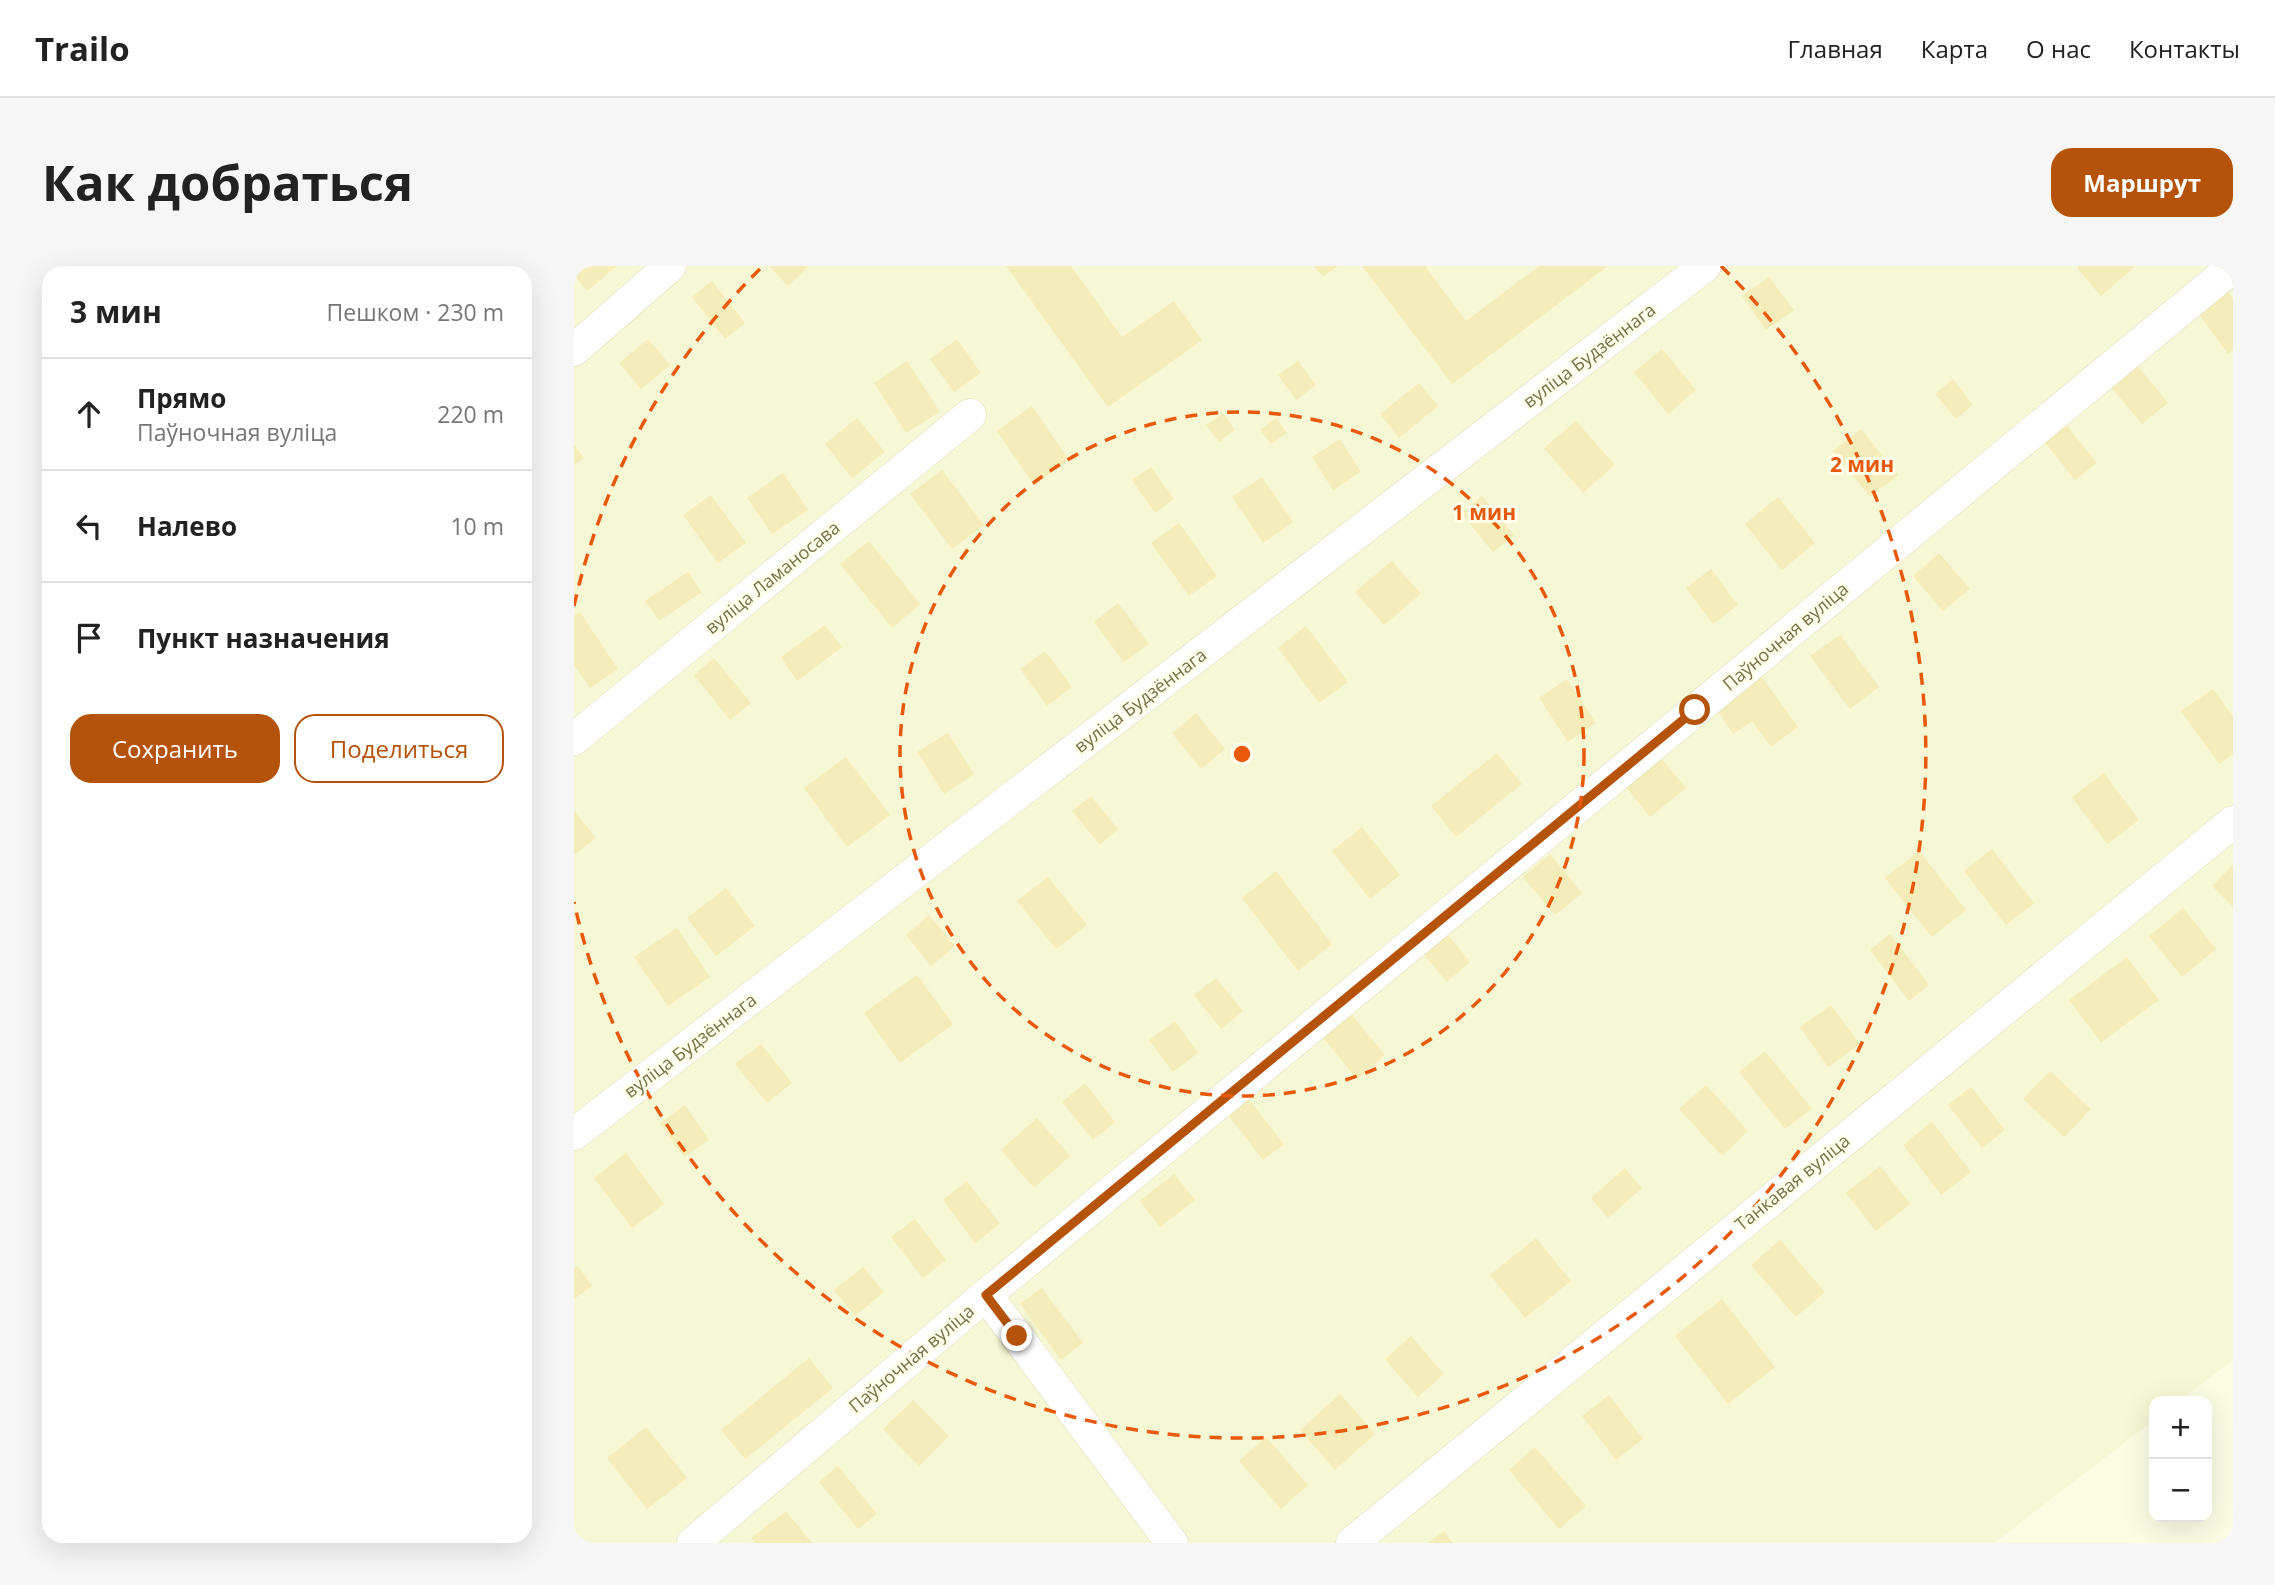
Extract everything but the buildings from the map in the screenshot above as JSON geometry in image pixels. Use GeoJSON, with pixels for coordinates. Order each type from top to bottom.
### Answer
{"type":"FeatureCollection","features":[{"type":"Feature","properties":{"kind":"street"},"geometry":{"type":"LineString","coordinates":[[574,350],[670,266]]}},
{"type":"Feature","properties":{"kind":"street","name":"вуліца Будзённага"},"geometry":{"type":"LineString","coordinates":[[574,1133],[1705,266]]}},
{"type":"Feature","properties":{"kind":"street","name":"Паўночная вуліца"},"geometry":{"type":"LineString","coordinates":[[693,1543],[986,1295],[2233,267]]}},
{"type":"Feature","properties":{"kind":"street","name":"вуліца Ламаносава"},"geometry":{"type":"LineString","coordinates":[[574,739],[970,415]]}},
{"type":"Feature","properties":{"kind":"street","name":"Танкавая вуліца"},"geometry":{"type":"LineString","coordinates":[[1352,1543],[2233,822]]}},
{"type":"Feature","properties":{"kind":"street"},"geometry":{"type":"LineString","coordinates":[[986,1295],[1172,1543]]}},
{"type":"Feature","properties":{"kind":"shaded area"},"geometry":{"type":"Polygon","coordinates":[[[574,266],[2233,266],[2233,1360],[2186,1396],[2149,1396],[2149,1424],[1994,1543],[574,1543],[574,266]]]}},
{"type":"Feature","properties":{"kind":"route"},"geometry":{"type":"LineString","coordinates":[[1017,1336],[986,1295],[1695,710]]}}]}
